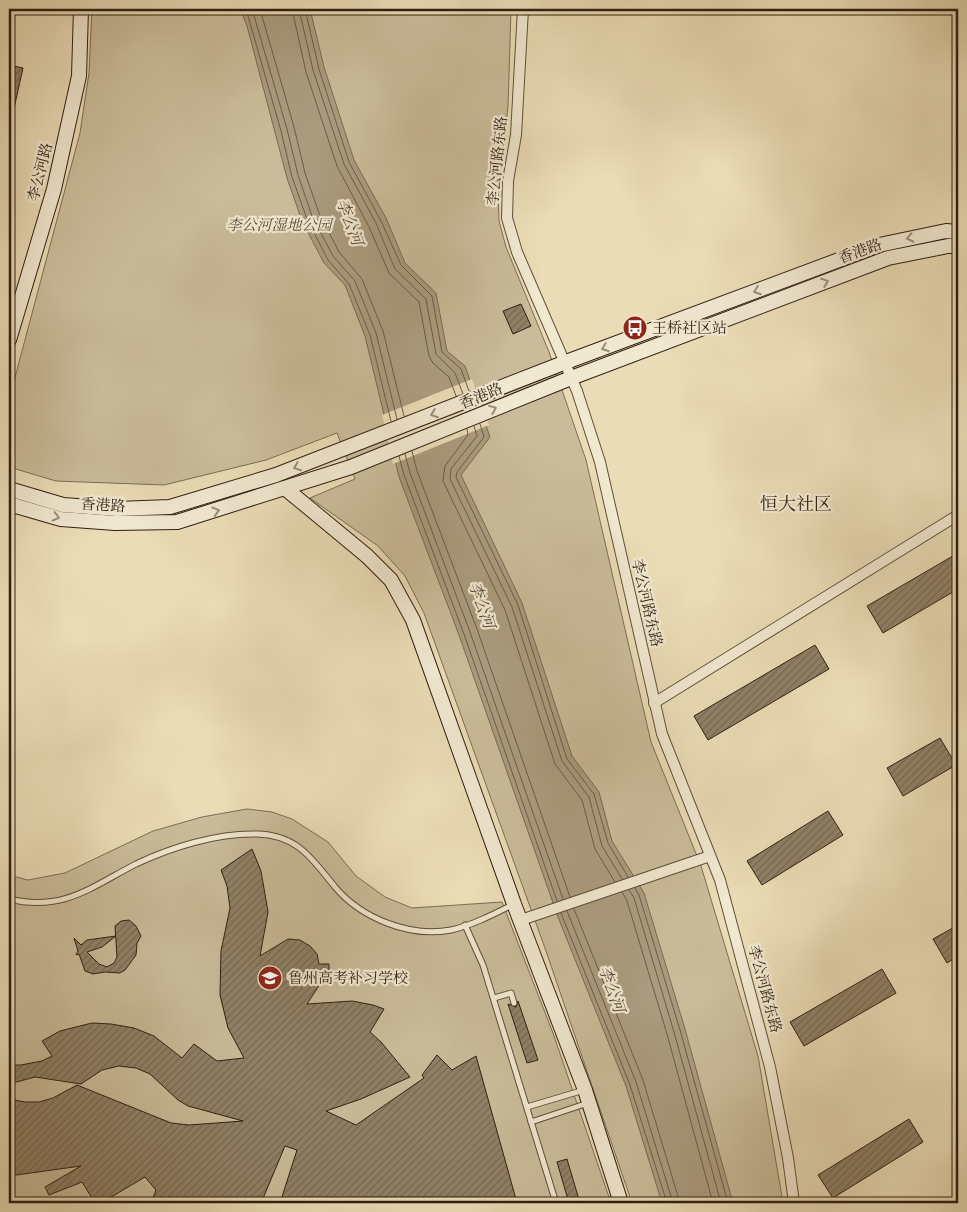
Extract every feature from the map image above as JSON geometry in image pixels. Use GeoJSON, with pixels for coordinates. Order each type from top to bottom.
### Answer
{"type":"FeatureCollection","features":[{"type":"Feature","properties":{"kind":"main road","name":"李公河路"},"geometry":{"type":"LineString","coordinates":[[9,340],[54,189],[79,76],[81,9]]}},
{"type":"Feature","properties":{"kind":"main road","name":"香港路"},"geometry":{"type":"LineString","coordinates":[[9,488],[63,505],[117,509],[170,506],[276,474],[566,362],[880,245],[946,231],[958,232]]}},
{"type":"Feature","properties":{"kind":"main road","name":"香港路"},"geometry":{"type":"LineString","coordinates":[[9,504],[61,519],[115,523],[177,522],[286,490],[351,468],[571,378],[888,258],[948,246],[958,246]]}},
{"type":"Feature","properties":{"kind":"main road"},"geometry":{"type":"LineString","coordinates":[[286,490],[367,556],[391,580],[413,620],[514,904],[587,1096],[622,1203]]}},
{"type":"Feature","properties":{"kind":"street","name":"李公河路东路"},"geometry":{"type":"LineString","coordinates":[[523,9],[516,125],[508,181],[507,218],[517,252],[566,362],[600,462],[662,734],[720,880],[770,1067],[788,1158],[794,1203]]}},
{"type":"Feature","properties":{"kind":"street"},"geometry":{"type":"LineString","coordinates":[[654,703],[958,515]]}},
{"type":"Feature","properties":{"kind":"street"},"geometry":{"type":"LineString","coordinates":[[521,920],[710,856]]}},
{"type":"Feature","properties":{"kind":"lane"},"geometry":{"type":"LineString","coordinates":[[9,899],[33,904],[79,895],[137,864],[169,850],[238,835],[258,834],[276,837],[307,852],[342,895],[359,909],[405,929],[449,930],[465,926],[514,904]]}},
{"type":"Feature","properties":{"kind":"lane"},"geometry":{"type":"LineString","coordinates":[[465,926],[476,946],[494,998],[556,1203]]}},
{"type":"Feature","properties":{"kind":"lane"},"geometry":{"type":"LineString","coordinates":[[494,998],[511,992],[514,1003]]}},
{"type":"Feature","properties":{"kind":"lane"},"geometry":{"type":"LineString","coordinates":[[527,1107],[587,1096]]}},
{"type":"Feature","properties":{"kind":"lane"},"geometry":{"type":"LineString","coordinates":[[531,1122],[587,1096]]}},
{"type":"Feature","properties":{"kind":"green space","name":"李公河湿地公园"},"geometry":{"type":"Polygon","coordinates":[[[92,9],[511,9],[508,107],[498,190],[499,221],[506,247],[549,352],[586,460],[651,742],[701,866],[758,1056],[783,1203],[632,1203],[546,951],[424,613],[405,576],[378,546],[310,498],[355,479],[337,433],[266,460],[164,485],[56,481],[9,467],[9,400],[80,133],[89,73],[92,9]]]}},
{"type":"Feature","properties":{"kind":"green space","name":"鲁州高考补习学校"},"geometry":{"type":"Polygon","coordinates":[[[247,809],[272,812],[292,819],[328,842],[356,876],[385,897],[412,908],[502,902],[553,1033],[611,1203],[9,1203],[9,875],[28,880],[65,873],[153,831],[202,817],[247,809]]]}},
{"type":"Feature","properties":{"kind":"water","name":"李公河"},"geometry":{"type":"Polygon","coordinates":[[[240,9],[310,9],[324,67],[354,160],[386,218],[405,263],[436,293],[447,351],[465,366],[490,437],[461,475],[522,603],[572,756],[599,792],[612,841],[644,893],[685,1029],[733,1203],[662,1203],[626,1086],[558,917],[459,635],[399,477],[365,336],[345,285],[324,263],[302,221],[287,178],[247,26],[240,9]]]}},
{"type":"Feature","properties":{"kind":"pier"},"geometry":{"type":"Polygon","coordinates":[[[472,379],[489,425],[393,464],[382,415],[472,379]]]}},
{"type":"Feature","properties":{"kind":"building"},"geometry":{"type":"Polygon","coordinates":[[[9,65],[23,68],[13,113],[9,113],[9,65]]]}},
{"type":"Feature","properties":{"kind":"building"},"geometry":{"type":"Polygon","coordinates":[[[521,304],[531,326],[513,334],[503,311],[521,304]]]}},
{"type":"Feature","properties":{"kind":"building"},"geometry":{"type":"Polygon","coordinates":[[[958,553],[958,589],[883,633],[867,606],[958,553]]]}},
{"type":"Feature","properties":{"kind":"building"},"geometry":{"type":"Polygon","coordinates":[[[815,645],[829,669],[708,740],[694,716],[815,645]]]}},
{"type":"Feature","properties":{"kind":"building"},"geometry":{"type":"Polygon","coordinates":[[[940,738],[956,765],[903,796],[887,768],[940,738]]]}},
{"type":"Feature","properties":{"kind":"building"},"geometry":{"type":"Polygon","coordinates":[[[828,811],[843,835],[762,885],[747,861],[828,811]]]}},
{"type":"Feature","properties":{"kind":"building"},"geometry":{"type":"Polygon","coordinates":[[[252,849],[261,871],[268,912],[260,956],[288,939],[300,940],[310,946],[317,954],[319,964],[329,964],[329,970],[307,1004],[352,1001],[384,1009],[370,1032],[381,1042],[410,1077],[361,1099],[326,1111],[356,1125],[424,1078],[422,1075],[437,1055],[452,1070],[476,1056],[517,1203],[280,1203],[297,1150],[285,1146],[261,1203],[151,1203],[156,1190],[145,1177],[101,1203],[95,1203],[82,1182],[49,1195],[45,1187],[81,1166],[9,1176],[9,1099],[39,1102],[53,1098],[77,1085],[171,1123],[189,1125],[243,1121],[188,1106],[178,1100],[150,1074],[136,1068],[119,1066],[102,1070],[81,1084],[35,1077],[9,1084],[9,1065],[42,1061],[52,1056],[42,1041],[60,1031],[92,1023],[134,1028],[154,1036],[182,1058],[194,1044],[217,1061],[244,1058],[228,1028],[220,995],[221,951],[230,908],[227,886],[221,870],[252,849]]]}},
{"type":"Feature","properties":{"kind":"building"},"geometry":{"type":"Polygon","coordinates":[[[129,920],[136,926],[141,936],[137,943],[136,955],[125,970],[120,973],[105,972],[93,974],[85,971],[79,954],[76,955],[78,951],[74,938],[81,945],[87,940],[116,936],[115,926],[121,921],[129,920]],[[116,936],[102,947],[87,952],[99,964],[107,967],[114,963],[117,957],[116,936]]]}},
{"type":"Feature","properties":{"kind":"building"},"geometry":{"type":"Polygon","coordinates":[[[958,925],[958,956],[947,963],[933,939],[958,925]]]}},
{"type":"Feature","properties":{"kind":"building"},"geometry":{"type":"Polygon","coordinates":[[[882,969],[896,993],[804,1046],[790,1022],[882,969]]]}},
{"type":"Feature","properties":{"kind":"building"},"geometry":{"type":"Polygon","coordinates":[[[518,1001],[538,1060],[527,1063],[508,1004],[516,1007],[518,1001]]]}},
{"type":"Feature","properties":{"kind":"building"},"geometry":{"type":"Polygon","coordinates":[[[909,1119],[923,1142],[833,1198],[818,1175],[909,1119]]]}},
{"type":"Feature","properties":{"kind":"building"},"geometry":{"type":"Polygon","coordinates":[[[567,1159],[580,1203],[569,1203],[557,1162],[567,1159]]]}},
{"type":"Feature","properties":{"kind":"place","name":"王桥社区站"},"geometry":{"type":"Point","coordinates":[635,328]}},
{"type":"Feature","properties":{"kind":"place","name":"鲁州高考补习学校"},"geometry":{"type":"Point","coordinates":[270,978]}},
{"type":"Feature","properties":{"kind":"district","name":"恒大社区"},"geometry":{"type":"Point","coordinates":[796,504]}}]}
